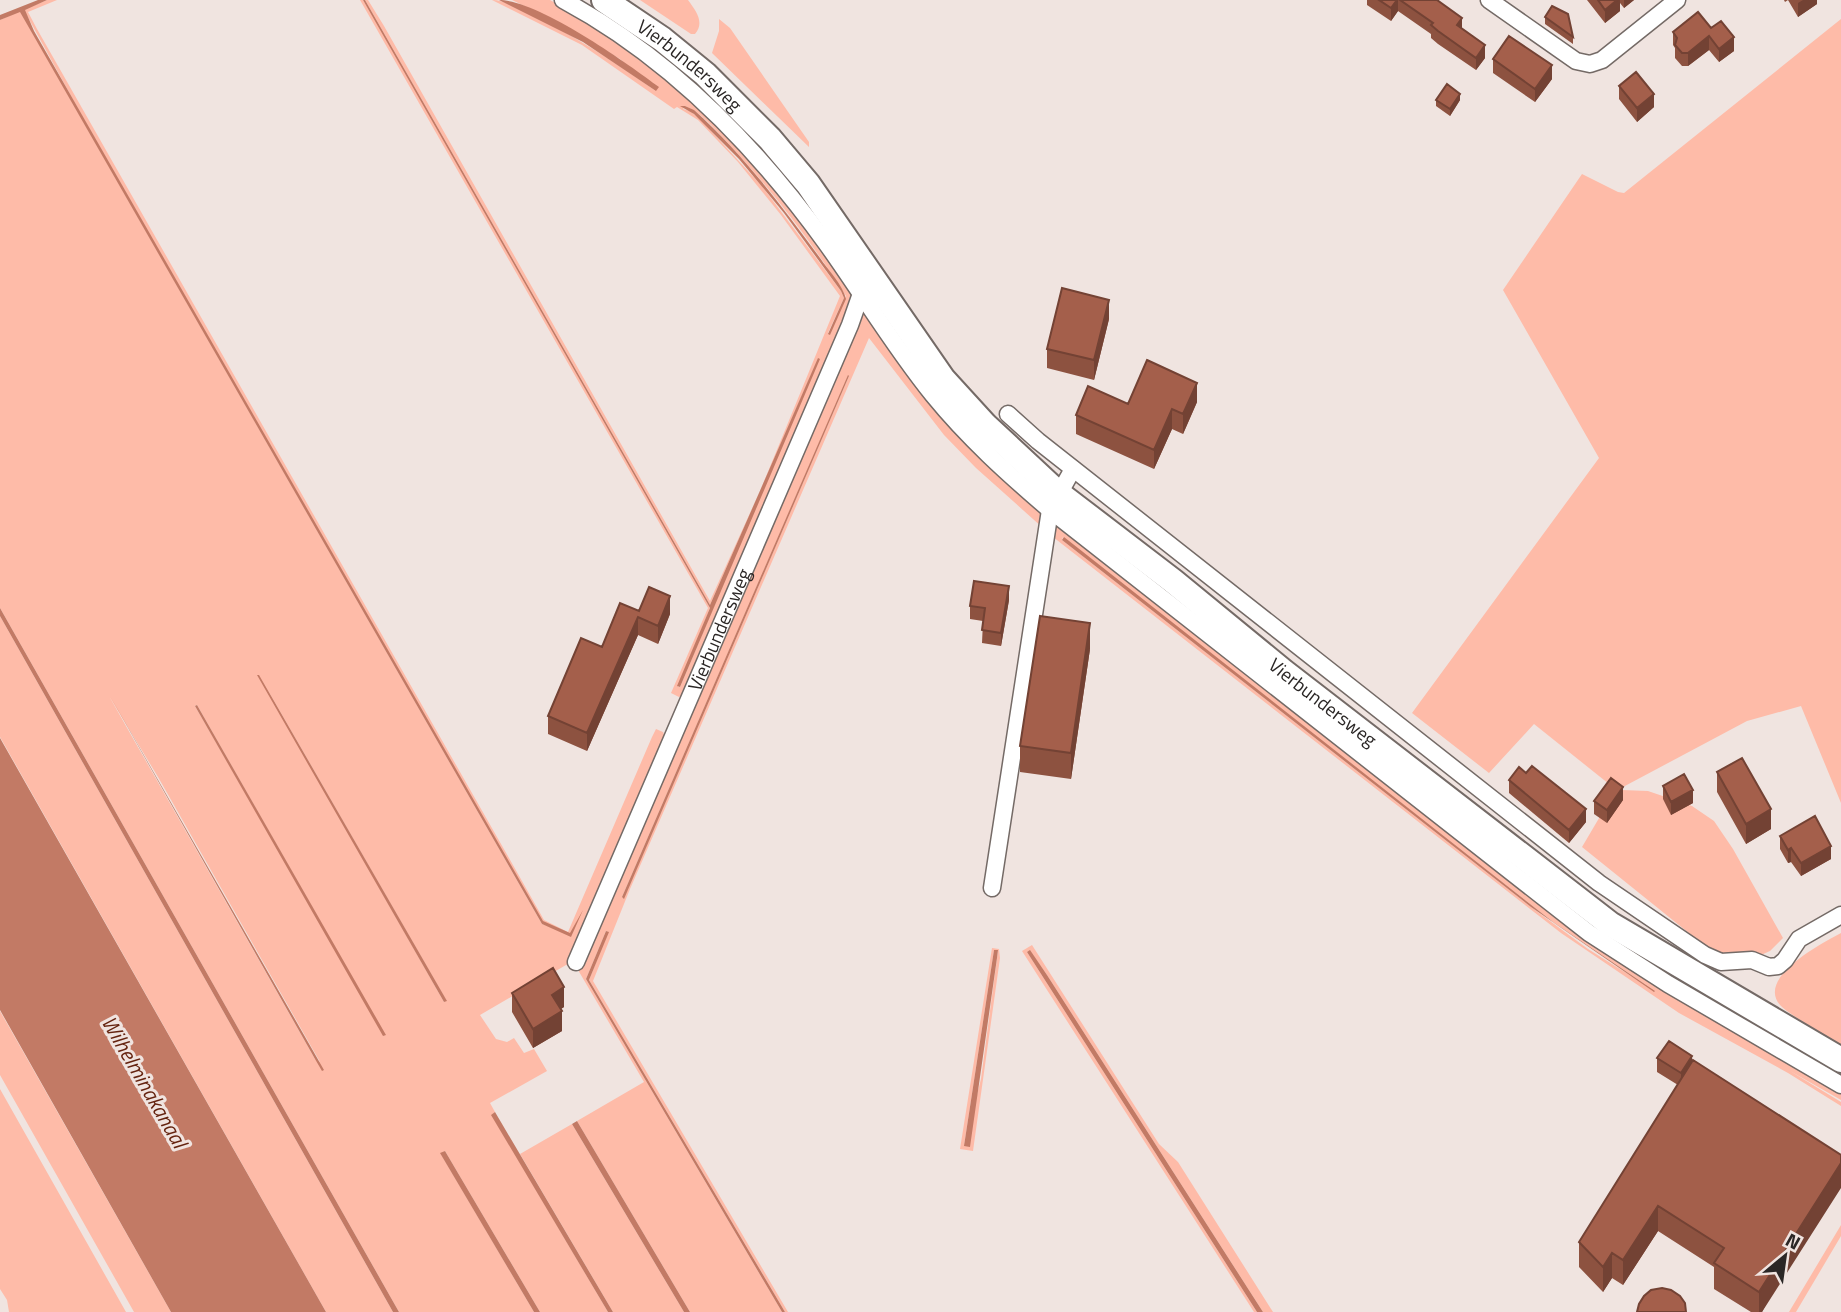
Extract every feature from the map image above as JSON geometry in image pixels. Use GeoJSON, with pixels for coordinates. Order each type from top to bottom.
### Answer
{"type":"FeatureCollection","features":[{"type":"Feature","properties":{"kind":"main road","name":"Vierbundersweg"},"geometry":{"type":"LineString","coordinates":[[604,0],[662,39],[736,103],[808,184],[943,379],[1054,501],[1173,581],[1284,672],[1610,924],[1841,1060]]}},
{"type":"Feature","properties":{"kind":"street","name":"Vierbundersweg"},"geometry":{"type":"LineString","coordinates":[[563,0],[597,18],[691,89],[740,138],[827,244],[860,296],[931,393],[993,460],[1054,501],[1590,933],[1668,984],[1841,1085]]}},
{"type":"Feature","properties":{"kind":"street"},"geometry":{"type":"LineString","coordinates":[[1489,0],[1576,61],[1590,64],[1602,60],[1677,0]]}},
{"type":"Feature","properties":{"kind":"street","name":"Vierbundersweg"},"geometry":{"type":"LineString","coordinates":[[576,962],[815,407],[869,273]]}},
{"type":"Feature","properties":{"kind":"street","name":"Vierbundersweg"},"geometry":{"type":"LineString","coordinates":[[1008,414],[1073,469],[1633,908],[1713,960],[1728,963],[1752,960],[1769,967],[1777,966],[1805,934],[1841,915]]}},
{"type":"Feature","properties":{"kind":"street"},"geometry":{"type":"LineString","coordinates":[[992,888],[1054,501],[1073,469]]}},
{"type":"Feature","properties":{"kind":"shaded area"},"geometry":{"type":"Polygon","coordinates":[[[47,0],[57,0],[28,12],[544,920],[568,932],[652,737],[656,729],[663,732],[667,742],[571,966],[566,965],[480,1015],[496,1039],[507,1042],[514,1038],[524,1053],[534,1049],[547,1071],[490,1103],[495,1112],[492,1115],[608,1312],[540,1312],[445,1151],[441,1154],[534,1312],[399,1312],[0,608],[0,20],[20,11],[542,924],[570,934],[543,922],[77,107],[25,9],[47,0]],[[259,675],[444,1002],[446,1000],[259,675]],[[109,696],[315,1059],[320,1062],[109,696]],[[197,705],[195,706],[385,1035],[197,705]]]}},
{"type":"Feature","properties":{"kind":"shaded area"},"geometry":{"type":"Polygon","coordinates":[[[360,0],[363,0],[371,13],[710,608],[678,687],[818,359],[710,605],[365,0],[368,0],[384,26],[710,601],[760,491],[840,296],[781,215],[738,162],[698,120],[677,107],[674,109],[582,45],[492,0],[508,4],[558,28],[656,91],[620,59],[563,25],[512,0],[550,0],[595,25],[683,90],[770,179],[857,299],[688,693],[679,697],[671,693],[708,608],[360,0]],[[685,106],[683,109],[700,119],[761,185],[841,291],[844,298],[828,333],[830,334],[846,296],[774,196],[712,126],[685,106]]]}},
{"type":"Feature","properties":{"kind":"shaded area"},"geometry":{"type":"Polygon","coordinates":[[[640,0],[688,0],[698,17],[698,30],[691,34],[640,0]]]}},
{"type":"Feature","properties":{"kind":"shaded area"},"geometry":{"type":"Polygon","coordinates":[[[719,19],[730,28],[809,142],[809,147],[712,53],[719,31],[719,19]]]}},
{"type":"Feature","properties":{"kind":"shaded area"},"geometry":{"type":"Polygon","coordinates":[[[1841,19],[1841,803],[1801,706],[1747,721],[1623,787],[1622,790],[1648,791],[1692,806],[1714,821],[1733,849],[1783,938],[1770,951],[1761,955],[1725,956],[1705,946],[1582,847],[1605,808],[1619,792],[1534,724],[1489,773],[1412,713],[1599,458],[1503,290],[1582,174],[1624,193],[1841,19]]]}},
{"type":"Feature","properties":{"kind":"shaded area"},"geometry":{"type":"Polygon","coordinates":[[[863,307],[1043,511],[1043,528],[976,468],[944,435],[869,338],[630,889],[593,981],[788,1312],[785,1312],[589,980],[608,932],[606,931],[586,979],[782,1312],[690,1312],[577,1121],[644,1082],[578,970],[863,307]],[[849,376],[622,897],[624,898],[849,376]]]}},
{"type":"Feature","properties":{"kind":"shaded area"},"geometry":{"type":"Polygon","coordinates":[[[1059,523],[1527,893],[1841,1091],[1841,1100],[1790,1071],[1841,1102],[1841,1106],[1788,1073],[1679,1013],[1561,933],[1053,537],[1055,526],[1059,523]],[[1063,537],[1062,540],[1531,907],[1588,949],[1655,991],[1553,922],[1063,537]]]}},
{"type":"Feature","properties":{"kind":"shaded area"},"geometry":{"type":"Polygon","coordinates":[[[0,616],[393,1312],[326,1312],[0,737],[0,616]]]}},
{"type":"Feature","properties":{"kind":"shaded area"},"geometry":{"type":"Polygon","coordinates":[[[1841,933],[1841,1045],[1785,1009],[1775,994],[1777,983],[1795,962],[1841,933]]]}},
{"type":"Feature","properties":{"kind":"shaded area"},"geometry":{"type":"Polygon","coordinates":[[[1032,945],[1159,1144],[1178,1162],[1273,1312],[1263,1312],[1047,975],[1030,951],[1027,952],[1257,1312],[1254,1312],[1022,951],[1032,945]]]}},
{"type":"Feature","properties":{"kind":"shaded area"},"geometry":{"type":"Polygon","coordinates":[[[992,948],[999,949],[1000,958],[973,1151],[960,1149],[992,948]],[[994,950],[964,1146],[981,1079],[998,951],[994,950]]]}},
{"type":"Feature","properties":{"kind":"shaded area"},"geometry":{"type":"Polygon","coordinates":[[[0,1011],[171,1312],[134,1312],[0,1075],[0,1011]]]}},
{"type":"Feature","properties":{"kind":"shaded area"},"geometry":{"type":"Polygon","coordinates":[[[0,1089],[126,1312],[9,1312],[7,1300],[0,1289],[0,1089]]]}},
{"type":"Feature","properties":{"kind":"shaded area"},"geometry":{"type":"Polygon","coordinates":[[[572,1124],[684,1312],[613,1312],[520,1154],[572,1124]]]}},
{"type":"Feature","properties":{"kind":"shaded area"},"geometry":{"type":"Polygon","coordinates":[[[1841,1225],[1841,1236],[1796,1312],[1789,1312],[1841,1225]]]}},
{"type":"Feature","properties":{"kind":"water"},"geometry":{"type":"Polygon","coordinates":[[[38,0],[47,0],[25,10],[34,31],[543,921],[570,933],[583,910],[571,937],[542,924],[20,12],[0,20],[0,15],[38,0]]]}},
{"type":"Feature","properties":{"kind":"water"},"geometry":{"type":"Polygon","coordinates":[[[363,0],[710,605],[818,358],[820,359],[680,687],[677,686],[710,608],[363,0]]]}},
{"type":"Feature","properties":{"kind":"water"},"geometry":{"type":"Polygon","coordinates":[[[499,0],[536,10],[558,21],[604,48],[659,87],[656,91],[583,42],[499,0]]]}},
{"type":"Feature","properties":{"kind":"water"},"geometry":{"type":"Polygon","coordinates":[[[680,106],[694,110],[745,162],[839,283],[846,299],[830,335],[828,334],[844,298],[841,291],[784,213],[739,159],[694,114],[680,106]]]}},
{"type":"Feature","properties":{"kind":"water"},"geometry":{"type":"Polygon","coordinates":[[[849,376],[624,899],[622,897],[849,376]]]}},
{"type":"Feature","properties":{"kind":"water"},"geometry":{"type":"Polygon","coordinates":[[[1064,537],[1553,922],[1655,991],[1654,992],[1531,907],[1062,540],[1064,537]]]}},
{"type":"Feature","properties":{"kind":"water"},"geometry":{"type":"Polygon","coordinates":[[[0,608],[399,1312],[393,1312],[0,616],[0,608]]]}},
{"type":"Feature","properties":{"kind":"water"},"geometry":{"type":"Polygon","coordinates":[[[259,675],[447,1001],[444,1002],[259,675]]]}},
{"type":"Feature","properties":{"kind":"water"},"geometry":{"type":"Polygon","coordinates":[[[110,696],[324,1070],[322,1071],[315,1059],[110,696]]]}},
{"type":"Feature","properties":{"kind":"water"},"geometry":{"type":"Polygon","coordinates":[[[197,705],[386,1035],[383,1036],[195,706],[197,705]]]}},
{"type":"Feature","properties":{"kind":"water","name":"Wilhelminakanaal"},"geometry":{"type":"Polygon","coordinates":[[[0,738],[326,1312],[171,1312],[0,1010],[0,738]]]}},
{"type":"Feature","properties":{"kind":"water"},"geometry":{"type":"Polygon","coordinates":[[[606,931],[609,932],[589,980],[785,1312],[782,1312],[586,979],[606,931]]]}},
{"type":"Feature","properties":{"kind":"water"},"geometry":{"type":"Polygon","coordinates":[[[994,950],[998,950],[970,1147],[964,1146],[994,950]]]}},
{"type":"Feature","properties":{"kind":"water"},"geometry":{"type":"Polygon","coordinates":[[[1030,950],[1263,1312],[1257,1312],[1027,952],[1030,950]]]}},
{"type":"Feature","properties":{"kind":"water"},"geometry":{"type":"Polygon","coordinates":[[[495,1112],[613,1312],[608,1312],[491,1115],[495,1112]]]}},
{"type":"Feature","properties":{"kind":"water"},"geometry":{"type":"Polygon","coordinates":[[[577,1121],[690,1312],[684,1312],[572,1124],[577,1121]]]}},
{"type":"Feature","properties":{"kind":"water"},"geometry":{"type":"Polygon","coordinates":[[[445,1151],[540,1312],[534,1312],[440,1153],[445,1151]]]}},
{"type":"Feature","properties":{"kind":"building"},"geometry":{"type":"Polygon","coordinates":[[[1379,0],[1397,0],[1391,8],[1379,0]]]}},
{"type":"Feature","properties":{"kind":"building"},"geometry":{"type":"Polygon","coordinates":[[[1400,0],[1437,0],[1462,18],[1457,25],[1485,45],[1476,58],[1400,0]]]}},
{"type":"Feature","properties":{"kind":"building"},"geometry":{"type":"Polygon","coordinates":[[[1598,0],[1617,0],[1605,10],[1598,0]]]}},
{"type":"Feature","properties":{"kind":"building"},"geometry":{"type":"Polygon","coordinates":[[[1552,6],[1568,14],[1573,37],[1545,17],[1552,6]]]}},
{"type":"Feature","properties":{"kind":"building"},"geometry":{"type":"Polygon","coordinates":[[[1698,12],[1711,28],[1721,21],[1734,37],[1719,49],[1709,36],[1688,53],[1682,53],[1675,45],[1677,38],[1673,32],[1698,12]]]}},
{"type":"Feature","properties":{"kind":"building"},"geometry":{"type":"Polygon","coordinates":[[[1509,36],[1552,65],[1535,89],[1493,59],[1509,36]]]}},
{"type":"Feature","properties":{"kind":"building"},"geometry":{"type":"Polygon","coordinates":[[[1636,72],[1654,94],[1637,108],[1619,86],[1636,72]]]}},
{"type":"Feature","properties":{"kind":"building"},"geometry":{"type":"Polygon","coordinates":[[[1447,84],[1460,94],[1450,109],[1436,100],[1447,84]]]}},
{"type":"Feature","properties":{"kind":"building"},"geometry":{"type":"Polygon","coordinates":[[[1062,288],[1109,300],[1094,360],[1047,349],[1062,288]]]}},
{"type":"Feature","properties":{"kind":"building"},"geometry":{"type":"Polygon","coordinates":[[[1147,360],[1197,383],[1183,414],[1172,409],[1154,450],[1076,415],[1088,386],[1128,404],[1147,360]]]}},
{"type":"Feature","properties":{"kind":"building"},"geometry":{"type":"Polygon","coordinates":[[[974,581],[1009,586],[1001,633],[982,630],[985,608],[970,606],[974,581]]]}},
{"type":"Feature","properties":{"kind":"building"},"geometry":{"type":"Polygon","coordinates":[[[649,587],[670,596],[658,626],[638,617],[587,733],[548,716],[581,638],[602,647],[620,603],[639,611],[649,587]]]}},
{"type":"Feature","properties":{"kind":"building"},"geometry":{"type":"Polygon","coordinates":[[[1040,616],[1090,623],[1071,753],[1020,746],[1040,616]]]}},
{"type":"Feature","properties":{"kind":"building"},"geometry":{"type":"Polygon","coordinates":[[[1742,758],[1771,809],[1746,824],[1717,772],[1742,758]]]}},
{"type":"Feature","properties":{"kind":"building"},"geometry":{"type":"Polygon","coordinates":[[[1532,766],[1586,809],[1569,830],[1509,780],[1519,767],[1526,773],[1532,766]]]}},
{"type":"Feature","properties":{"kind":"building"},"geometry":{"type":"Polygon","coordinates":[[[1684,774],[1693,790],[1671,802],[1663,786],[1684,774]]]}},
{"type":"Feature","properties":{"kind":"building"},"geometry":{"type":"Polygon","coordinates":[[[1611,778],[1623,787],[1607,810],[1594,801],[1611,778]]]}},
{"type":"Feature","properties":{"kind":"building"},"geometry":{"type":"Polygon","coordinates":[[[1815,816],[1831,846],[1801,863],[1791,848],[1788,850],[1780,836],[1815,816]]]}},
{"type":"Feature","properties":{"kind":"building"},"geometry":{"type":"Polygon","coordinates":[[[553,968],[564,987],[552,995],[562,1011],[533,1029],[512,993],[553,968]]]}},
{"type":"Feature","properties":{"kind":"building"},"geometry":{"type":"Polygon","coordinates":[[[1669,1041],[1692,1056],[1681,1073],[1657,1058],[1669,1041]]]}},
{"type":"Feature","properties":{"kind":"building"},"geometry":{"type":"Polygon","coordinates":[[[1693,1060],[1841,1155],[1841,1163],[1759,1292],[1714,1263],[1724,1248],[1658,1206],[1623,1260],[1612,1253],[1603,1267],[1579,1242],[1693,1060]]]}},
{"type":"Feature","properties":{"kind":"building"},"geometry":{"type":"Polygon","coordinates":[[[1662,1288],[1680,1296],[1685,1303],[1686,1312],[1637,1312],[1644,1296],[1651,1290],[1662,1288]]]}}]}
